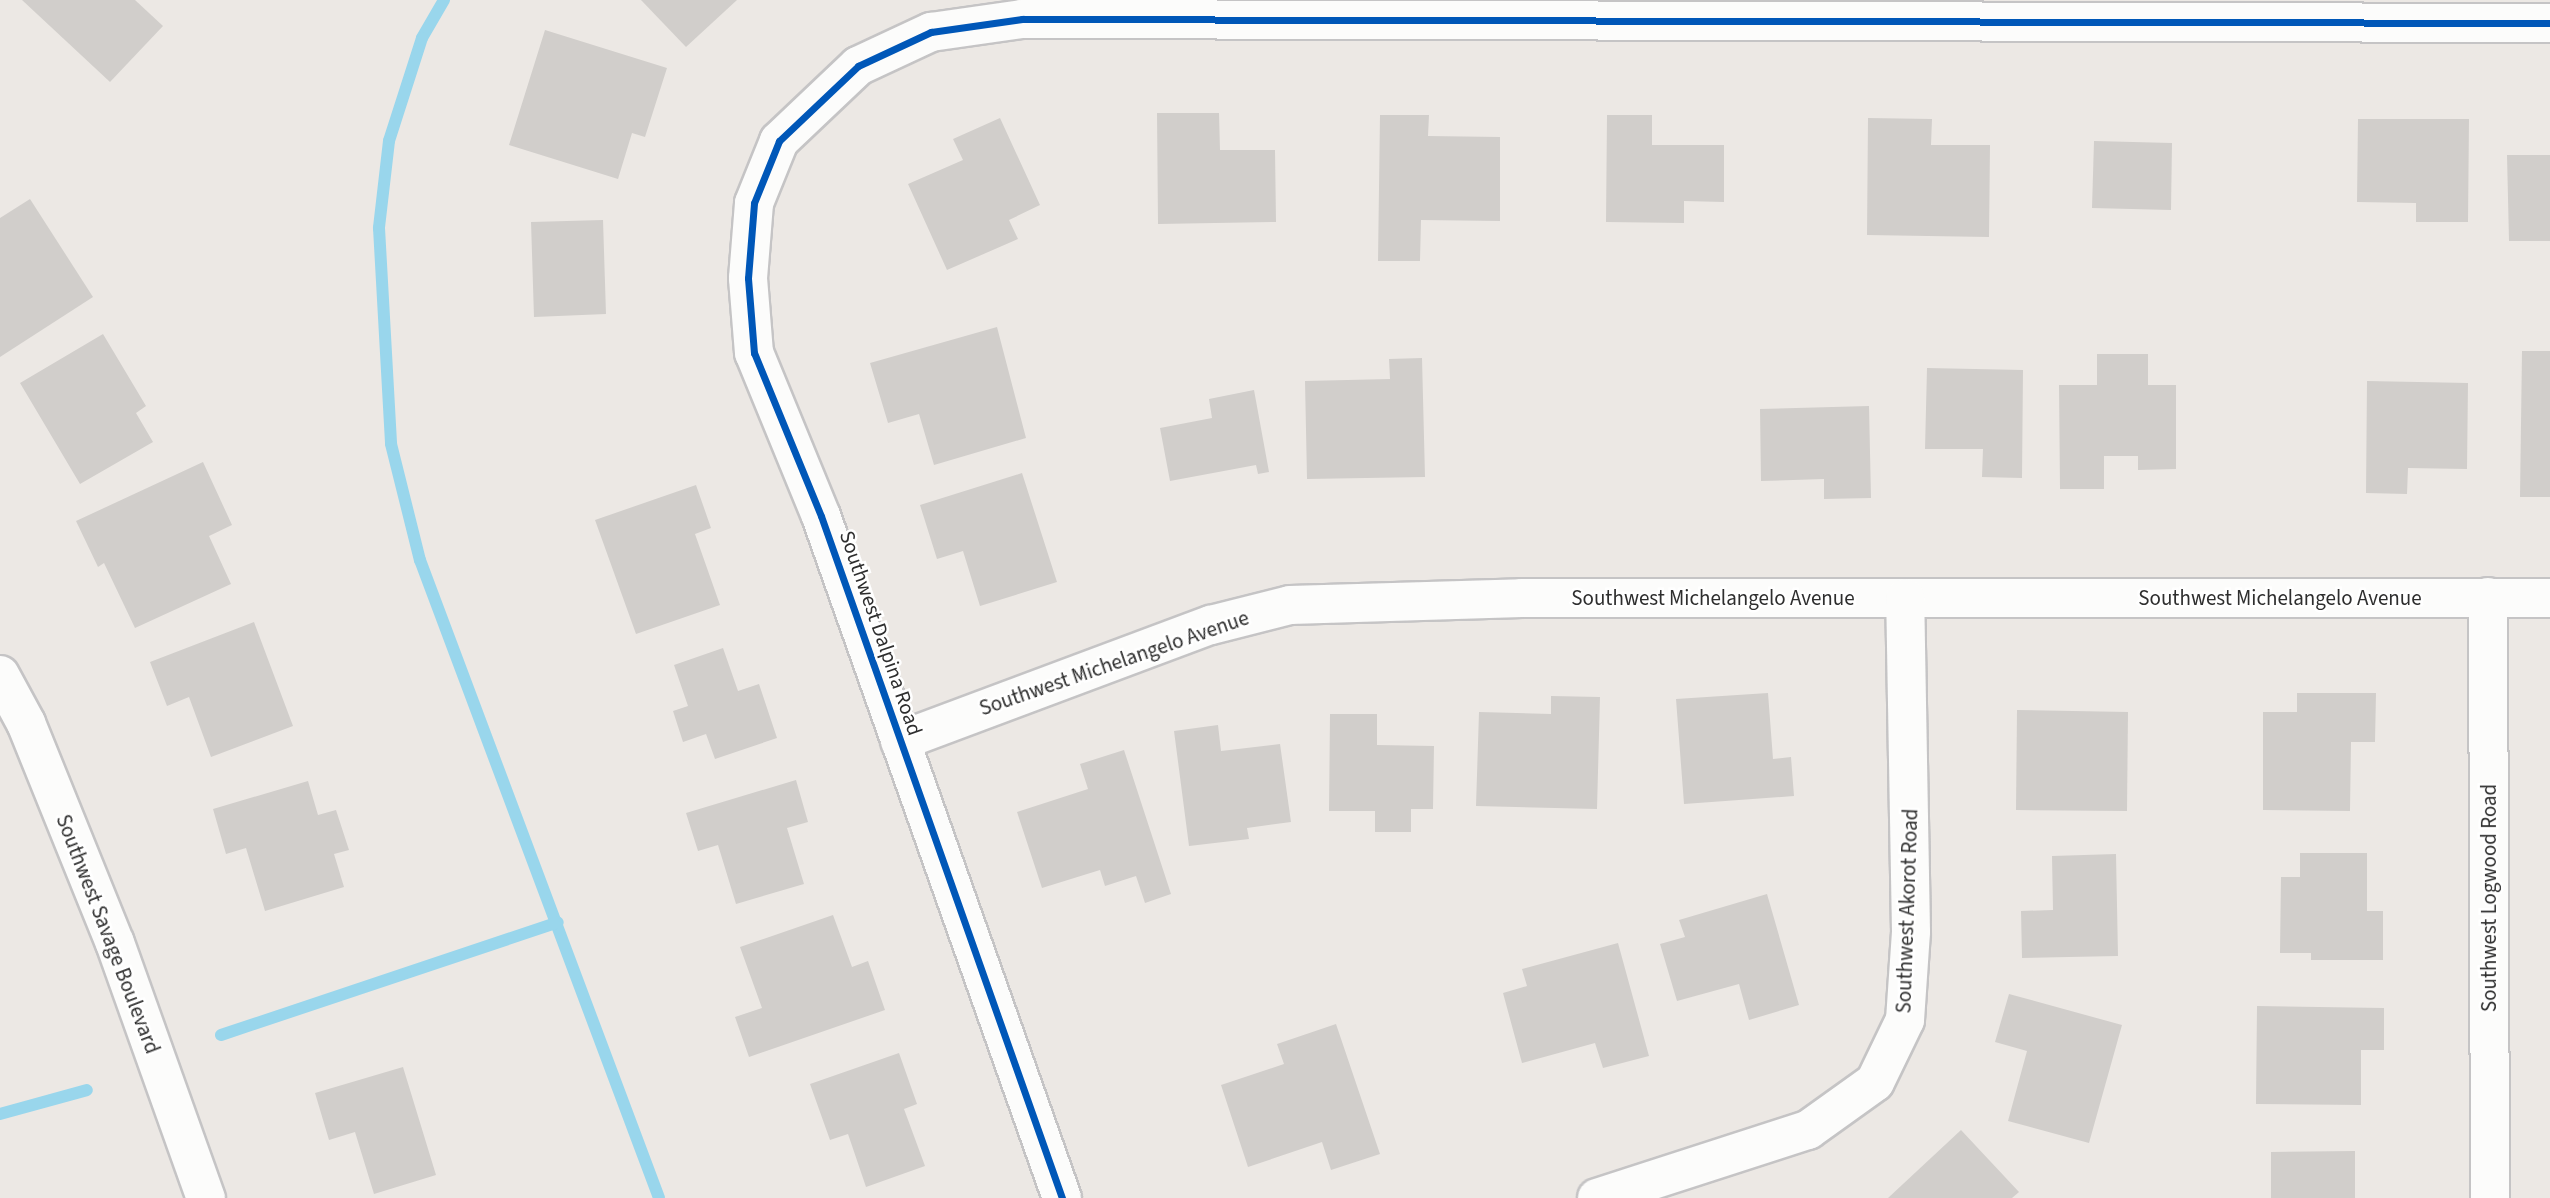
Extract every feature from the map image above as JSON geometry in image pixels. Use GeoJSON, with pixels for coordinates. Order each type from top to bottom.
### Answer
{"type":"FeatureCollection","features":[{"type":"Feature","properties":{"kind":"street","name":"Southwest Dalpina Road"},"geometry":{"type":"LineString","coordinates":[[1062,1198],[821,516],[754,353],[748,278],[754,203],[779,141],[858,66],[931,32],[1022,19],[2550,23]]}},
{"type":"Feature","properties":{"kind":"street","name":"Southwest Logwood Road"},"geometry":{"type":"LineString","coordinates":[[2488,597],[2490,1198]]}},
{"type":"Feature","properties":{"kind":"street","name":"Southwest Michelangelo Avenue"},"geometry":{"type":"LineString","coordinates":[[900,741],[1211,625],[1290,605],[1522,598],[2550,598]]}},
{"type":"Feature","properties":{"kind":"street","name":"Southwest Akorot Road"},"geometry":{"type":"LineString","coordinates":[[1597,1198],[1808,1129],[1875,1082],[1905,1020],[1911,932],[1905,598]]}},
{"type":"Feature","properties":{"kind":"street","name":"Southwest Savage Boulevard"},"geometry":{"type":"LineString","coordinates":[[0,675],[13,729],[115,943],[206,1198]]}},
{"type":"Feature","properties":{"kind":"building"},"geometry":{"type":"Polygon","coordinates":[[[22,0],[135,0],[163,26],[110,82],[22,0]]]}},
{"type":"Feature","properties":{"kind":"building"},"geometry":{"type":"Polygon","coordinates":[[[641,0],[737,0],[686,47],[641,0]]]}},
{"type":"Feature","properties":{"kind":"building"},"geometry":{"type":"Polygon","coordinates":[[[545,30],[667,68],[645,137],[632,133],[618,179],[509,145],[545,30]]]}},
{"type":"Feature","properties":{"kind":"building"},"geometry":{"type":"Polygon","coordinates":[[[1157,113],[1219,113],[1220,150],[1275,150],[1276,222],[1158,224],[1157,113]]]}},
{"type":"Feature","properties":{"kind":"building"},"geometry":{"type":"Polygon","coordinates":[[[1380,115],[1429,115],[1428,136],[1500,137],[1500,221],[1421,220],[1420,261],[1378,261],[1380,115]]]}},
{"type":"Feature","properties":{"kind":"building"},"geometry":{"type":"Polygon","coordinates":[[[1607,115],[1652,115],[1652,145],[1724,145],[1724,202],[1684,201],[1684,223],[1606,222],[1607,115]]]}},
{"type":"Feature","properties":{"kind":"building"},"geometry":{"type":"Polygon","coordinates":[[[1000,118],[1040,205],[1009,220],[1018,239],[947,270],[908,184],[963,160],[953,139],[1000,118]]]}},
{"type":"Feature","properties":{"kind":"building"},"geometry":{"type":"Polygon","coordinates":[[[1868,118],[1932,119],[1931,145],[1990,145],[1989,237],[1867,235],[1868,118]]]}},
{"type":"Feature","properties":{"kind":"building"},"geometry":{"type":"Polygon","coordinates":[[[2358,119],[2469,119],[2468,222],[2416,222],[2416,203],[2357,202],[2358,119]]]}},
{"type":"Feature","properties":{"kind":"building"},"geometry":{"type":"Polygon","coordinates":[[[2094,141],[2172,143],[2171,210],[2092,208],[2094,141]]]}},
{"type":"Feature","properties":{"kind":"building"},"geometry":{"type":"Polygon","coordinates":[[[2507,155],[2550,155],[2550,241],[2509,241],[2507,155]]]}},
{"type":"Feature","properties":{"kind":"building"},"geometry":{"type":"Polygon","coordinates":[[[30,199],[93,297],[0,357],[0,218],[30,199]]]}},
{"type":"Feature","properties":{"kind":"building"},"geometry":{"type":"Polygon","coordinates":[[[603,220],[606,314],[534,317],[531,222],[603,220]]]}},
{"type":"Feature","properties":{"kind":"building"},"geometry":{"type":"Polygon","coordinates":[[[997,327],[1026,438],[934,465],[919,414],[888,423],[870,363],[997,327]]]}},
{"type":"Feature","properties":{"kind":"building"},"geometry":{"type":"Polygon","coordinates":[[[103,334],[146,406],[136,413],[153,442],[80,484],[20,383],[103,334]]]}},
{"type":"Feature","properties":{"kind":"building"},"geometry":{"type":"Polygon","coordinates":[[[2522,351],[2550,351],[2550,497],[2520,497],[2522,351]]]}},
{"type":"Feature","properties":{"kind":"building"},"geometry":{"type":"Polygon","coordinates":[[[2097,354],[2148,354],[2148,385],[2176,385],[2176,469],[2138,470],[2138,456],[2104,456],[2104,489],[2060,489],[2059,385],[2097,385],[2097,354]]]}},
{"type":"Feature","properties":{"kind":"building"},"geometry":{"type":"Polygon","coordinates":[[[1422,358],[1425,477],[1307,479],[1305,381],[1390,379],[1389,359],[1422,358]]]}},
{"type":"Feature","properties":{"kind":"building"},"geometry":{"type":"Polygon","coordinates":[[[1927,368],[2023,370],[2022,478],[1982,477],[1983,449],[1925,449],[1927,368]]]}},
{"type":"Feature","properties":{"kind":"building"},"geometry":{"type":"Polygon","coordinates":[[[2367,381],[2468,383],[2467,469],[2408,468],[2407,494],[2366,493],[2367,381]]]}},
{"type":"Feature","properties":{"kind":"building"},"geometry":{"type":"Polygon","coordinates":[[[1254,390],[1269,472],[1258,474],[1256,465],[1170,481],[1160,428],[1212,418],[1209,399],[1254,390]]]}},
{"type":"Feature","properties":{"kind":"building"},"geometry":{"type":"Polygon","coordinates":[[[1869,406],[1871,498],[1824,499],[1824,479],[1761,481],[1760,409],[1869,406]]]}},
{"type":"Feature","properties":{"kind":"building"},"geometry":{"type":"Polygon","coordinates":[[[203,462],[232,525],[209,536],[231,584],[135,628],[104,563],[98,567],[76,521],[203,462]]]}},
{"type":"Feature","properties":{"kind":"building"},"geometry":{"type":"Polygon","coordinates":[[[1022,473],[1057,582],[980,606],[963,551],[937,559],[920,505],[1022,473]]]}},
{"type":"Feature","properties":{"kind":"building"},"geometry":{"type":"Polygon","coordinates":[[[696,485],[711,528],[695,534],[720,605],[636,634],[595,520],[696,485]]]}},
{"type":"Feature","properties":{"kind":"building"},"geometry":{"type":"Polygon","coordinates":[[[254,622],[293,726],[211,757],[189,697],[167,706],[150,662],[254,622]]]}},
{"type":"Feature","properties":{"kind":"building"},"geometry":{"type":"Polygon","coordinates":[[[723,648],[738,691],[759,684],[777,738],[715,759],[706,734],[683,742],[673,711],[688,706],[674,665],[723,648]]]}},
{"type":"Feature","properties":{"kind":"building"},"geometry":{"type":"Polygon","coordinates":[[[1768,693],[1773,759],[1791,757],[1794,796],[1684,804],[1676,699],[1768,693]]]}},
{"type":"Feature","properties":{"kind":"building"},"geometry":{"type":"Polygon","coordinates":[[[2297,693],[2376,693],[2375,742],[2351,742],[2350,811],[2263,810],[2263,712],[2297,712],[2297,693]]]}},
{"type":"Feature","properties":{"kind":"building"},"geometry":{"type":"Polygon","coordinates":[[[1551,696],[1600,697],[1597,809],[1476,806],[1479,712],[1551,714],[1551,696]]]}},
{"type":"Feature","properties":{"kind":"building"},"geometry":{"type":"Polygon","coordinates":[[[2017,710],[2128,712],[2127,811],[2016,810],[2017,710]]]}},
{"type":"Feature","properties":{"kind":"building"},"geometry":{"type":"Polygon","coordinates":[[[1330,714],[1377,714],[1377,745],[1434,746],[1433,809],[1411,809],[1411,832],[1375,832],[1375,811],[1329,811],[1330,714]]]}},
{"type":"Feature","properties":{"kind":"building"},"geometry":{"type":"Polygon","coordinates":[[[1218,725],[1221,751],[1280,744],[1291,822],[1247,828],[1249,839],[1189,846],[1174,731],[1218,725]]]}},
{"type":"Feature","properties":{"kind":"building"},"geometry":{"type":"Polygon","coordinates":[[[1124,750],[1171,894],[1145,903],[1136,876],[1105,886],[1100,870],[1042,888],[1017,812],[1088,789],[1080,764],[1124,750]]]}},
{"type":"Feature","properties":{"kind":"building"},"geometry":{"type":"Polygon","coordinates":[[[796,780],[808,822],[787,828],[804,884],[736,904],[718,845],[698,851],[686,813],[796,780]]]}},
{"type":"Feature","properties":{"kind":"building"},"geometry":{"type":"Polygon","coordinates":[[[308,781],[318,815],[336,810],[349,850],[334,854],[344,887],[265,911],[246,848],[226,854],[213,809],[308,781]]]}},
{"type":"Feature","properties":{"kind":"building"},"geometry":{"type":"Polygon","coordinates":[[[2300,853],[2367,853],[2367,911],[2383,911],[2383,960],[2311,960],[2311,953],[2280,953],[2281,877],[2300,877],[2300,853]]]}},
{"type":"Feature","properties":{"kind":"building"},"geometry":{"type":"Polygon","coordinates":[[[2116,854],[2118,956],[2022,958],[2021,911],[2053,910],[2052,856],[2116,854]]]}},
{"type":"Feature","properties":{"kind":"building"},"geometry":{"type":"Polygon","coordinates":[[[1767,894],[1799,1005],[1749,1020],[1739,984],[1677,1001],[1660,944],[1685,937],[1679,920],[1767,894]]]}},
{"type":"Feature","properties":{"kind":"building"},"geometry":{"type":"Polygon","coordinates":[[[833,915],[852,967],[868,961],[885,1010],[749,1057],[735,1017],[762,1008],[740,947],[833,915]]]}},
{"type":"Feature","properties":{"kind":"building"},"geometry":{"type":"Polygon","coordinates":[[[1618,943],[1649,1056],[1603,1068],[1595,1043],[1522,1063],[1503,993],[1527,986],[1522,969],[1618,943]]]}},
{"type":"Feature","properties":{"kind":"building"},"geometry":{"type":"Polygon","coordinates":[[[2009,994],[2122,1025],[2089,1143],[2008,1121],[2027,1051],[1995,1042],[2009,994]]]}},
{"type":"Feature","properties":{"kind":"building"},"geometry":{"type":"Polygon","coordinates":[[[2257,1006],[2384,1008],[2384,1050],[2361,1050],[2361,1105],[2256,1104],[2257,1006]]]}},
{"type":"Feature","properties":{"kind":"building"},"geometry":{"type":"Polygon","coordinates":[[[1336,1024],[1380,1154],[1331,1170],[1322,1142],[1248,1167],[1221,1085],[1284,1064],[1277,1044],[1336,1024]]]}},
{"type":"Feature","properties":{"kind":"building"},"geometry":{"type":"Polygon","coordinates":[[[899,1053],[917,1104],[904,1109],[925,1166],[866,1187],[848,1134],[830,1140],[810,1084],[899,1053]]]}},
{"type":"Feature","properties":{"kind":"building"},"geometry":{"type":"Polygon","coordinates":[[[403,1067],[436,1175],[374,1194],[355,1132],[329,1140],[315,1093],[403,1067]]]}},
{"type":"Feature","properties":{"kind":"building"},"geometry":{"type":"Polygon","coordinates":[[[1961,1130],[2019,1192],[2012,1198],[1888,1198],[1961,1130]]]}},
{"type":"Feature","properties":{"kind":"building"},"geometry":{"type":"Polygon","coordinates":[[[2355,1151],[2355,1198],[2271,1198],[2271,1152],[2355,1151]]]}},
{"type":"Feature","properties":{"kind":"waterway"},"geometry":{"type":"LineString","coordinates":[[444,0],[422,38],[389,141],[379,228],[391,444],[420,560],[659,1198]]}},
{"type":"Feature","properties":{"kind":"waterway"},"geometry":{"type":"LineString","coordinates":[[221,1035],[558,922]]}},
{"type":"Feature","properties":{"kind":"waterway"},"geometry":{"type":"LineString","coordinates":[[0,1114],[87,1090]]}},
{"type":"Feature","properties":{"kind":"cycle path"},"geometry":{"type":"LineString","coordinates":[[1062,1198],[821,516],[754,353],[748,278],[754,203],[779,141],[858,66],[931,32],[1022,19],[2550,23]]}}]}
